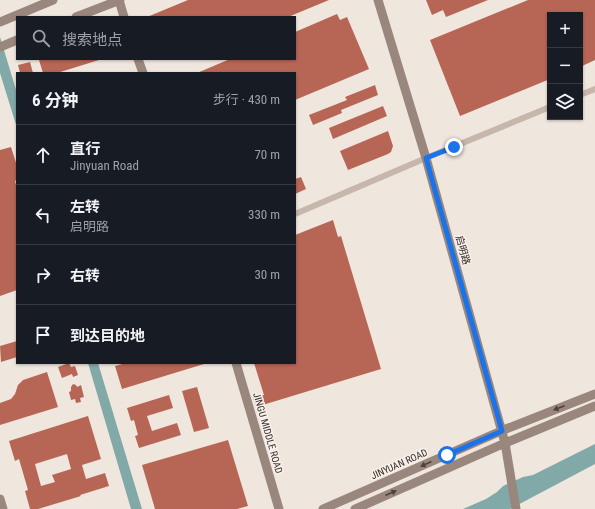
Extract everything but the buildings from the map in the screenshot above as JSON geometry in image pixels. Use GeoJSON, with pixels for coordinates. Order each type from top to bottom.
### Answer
{"type":"FeatureCollection","features":[{"type":"Feature","properties":{"kind":"street"},"geometry":{"type":"LineString","coordinates":[[0,22],[53,0]]}},
{"type":"Feature","properties":{"kind":"street"},"geometry":{"type":"LineString","coordinates":[[79,16],[119,0],[124,16]]}},
{"type":"Feature","properties":{"kind":"street","name":"启明路"},"geometry":{"type":"LineString","coordinates":[[378,0],[426,158],[502,431],[515,506]]}},
{"type":"Feature","properties":{"kind":"street"},"geometry":{"type":"LineString","coordinates":[[1,47],[16,40]]}},
{"type":"Feature","properties":{"kind":"street"},"geometry":{"type":"LineString","coordinates":[[138,60],[143,72]]}},
{"type":"Feature","properties":{"kind":"street"},"geometry":{"type":"LineString","coordinates":[[583,94],[595,89]]}},
{"type":"Feature","properties":{"kind":"street"},"geometry":{"type":"LineString","coordinates":[[296,214],[547,108]]}},
{"type":"Feature","properties":{"kind":"street","name":"JINGU MIDDLE ROAD"},"geometry":{"type":"LineString","coordinates":[[236,364],[279,509]]}},
{"type":"Feature","properties":{"kind":"street","name":"JINYUAN ROAD"},"geometry":{"type":"LineString","coordinates":[[323,509],[502,431],[595,394]]}},
{"type":"Feature","properties":{"kind":"street"},"geometry":{"type":"LineString","coordinates":[[355,509],[505,443],[595,406]]}},
{"type":"Feature","properties":{"kind":"street"},"geometry":{"type":"LineString","coordinates":[[0,498],[3,509]]}},
{"type":"Feature","properties":{"kind":"water"},"geometry":{"type":"Polygon","coordinates":[[[0,37],[16,90],[16,125],[0,73],[0,37]]]}},
{"type":"Feature","properties":{"kind":"water"},"geometry":{"type":"Polygon","coordinates":[[[88,364],[98,364],[142,509],[131,509],[88,364]]]}},
{"type":"Feature","properties":{"kind":"water"},"geometry":{"type":"Polygon","coordinates":[[[595,444],[595,464],[510,509],[463,509],[486,499],[503,486],[523,477],[533,475],[595,444]]]}},
{"type":"Feature","properties":{"kind":"route"},"geometry":{"type":"LineString","coordinates":[[447,455],[502,431],[426,158],[454,147]]}}]}
